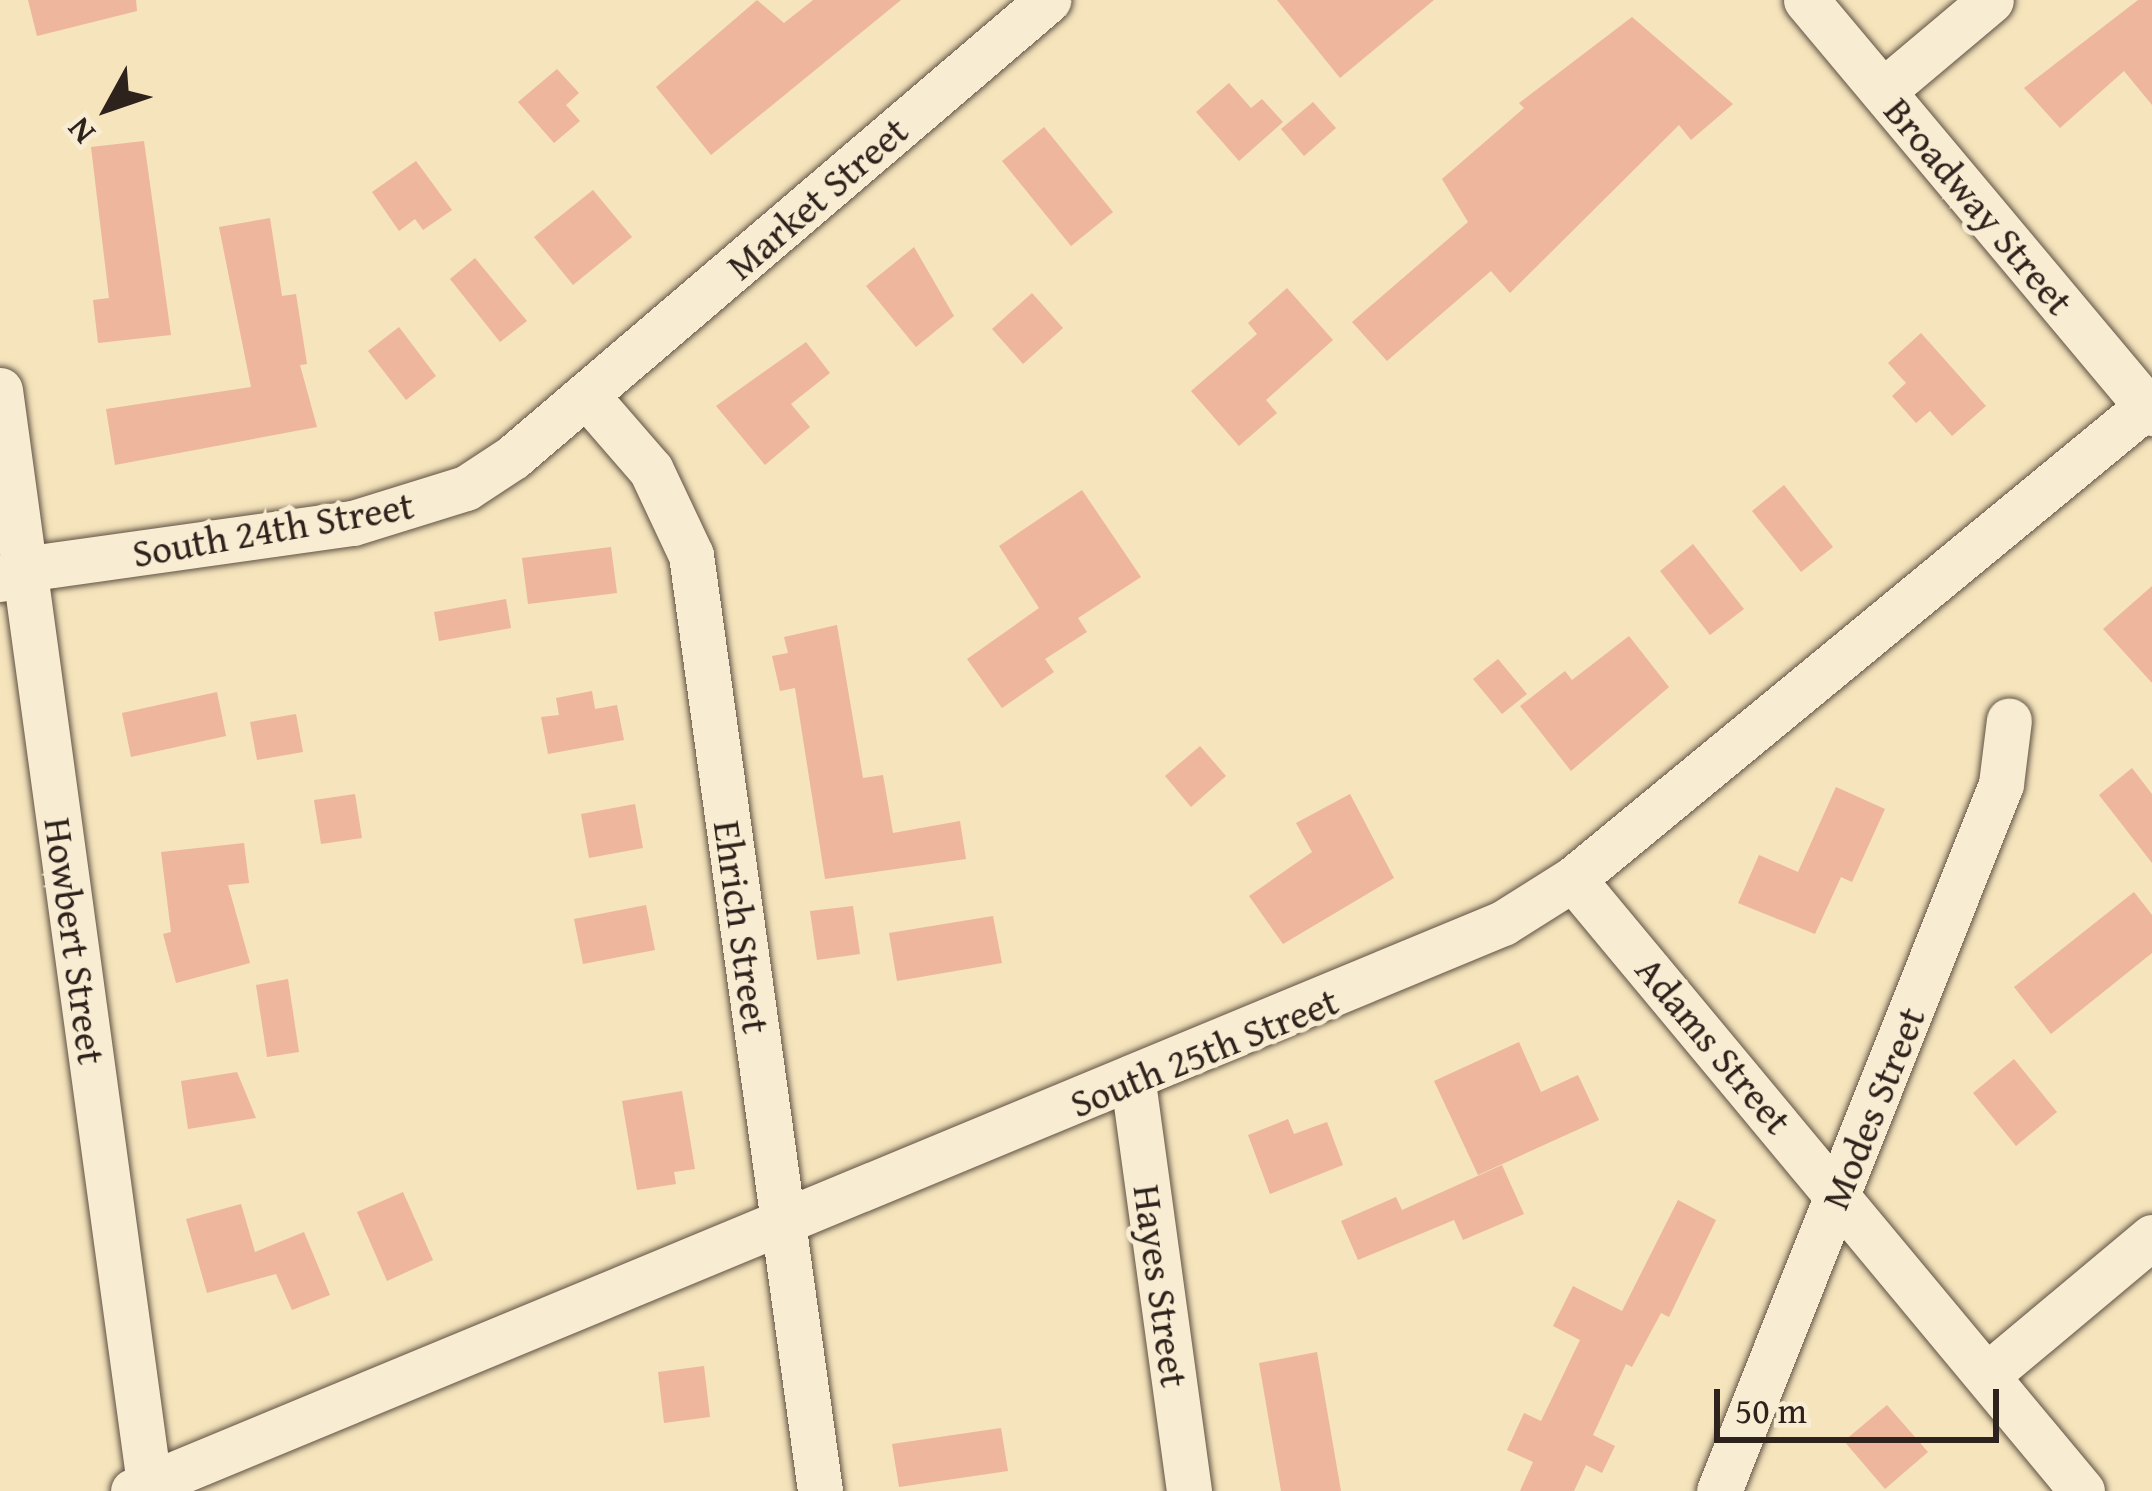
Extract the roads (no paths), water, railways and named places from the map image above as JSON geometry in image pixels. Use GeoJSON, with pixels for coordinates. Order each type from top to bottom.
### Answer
{"type":"FeatureCollection","features":[{"type":"Feature","properties":{"kind":"street","name":"Market Street"},"geometry":{"type":"LineString","coordinates":[[586,395],[1048,0]]}},
{"type":"Feature","properties":{"kind":"street","name":"Broadway Street"},"geometry":{"type":"LineString","coordinates":[[1806,0],[2150,407]]}},
{"type":"Feature","properties":{"kind":"street"},"geometry":{"type":"LineString","coordinates":[[1883,91],[1991,0]]}},
{"type":"Feature","properties":{"kind":"street","name":"Howbert Street"},"geometry":{"type":"LineString","coordinates":[[0,390],[12,574],[144,1488]]}},
{"type":"Feature","properties":{"kind":"street","name":"South 24th Street"},"geometry":{"type":"LineString","coordinates":[[12,574],[412,509],[482,478],[586,395]]}},
{"type":"Feature","properties":{"kind":"street","name":"Ehrich Street"},"geometry":{"type":"LineString","coordinates":[[586,395],[651,470],[691,555],[820,1491]]}},
{"type":"Feature","properties":{"kind":"street","name":"South 25th Street"},"geometry":{"type":"LineString","coordinates":[[144,1488],[1426,960],[1574,879],[2150,407]]}},
{"type":"Feature","properties":{"kind":"street","name":"Modes Street"},"geometry":{"type":"LineString","coordinates":[[1719,1491],[2001,784],[2008,720]]}},
{"type":"Feature","properties":{"kind":"street","name":"Adams Street"},"geometry":{"type":"LineString","coordinates":[[1574,879],[1840,1192],[2082,1491]]}},
{"type":"Feature","properties":{"kind":"street","name":"Hayes Street"},"geometry":{"type":"LineString","coordinates":[[1133,1082],[1189,1491]]}},
{"type":"Feature","properties":{"kind":"street"},"geometry":{"type":"LineString","coordinates":[[1987,1375],[2152,1237]]}}]}
